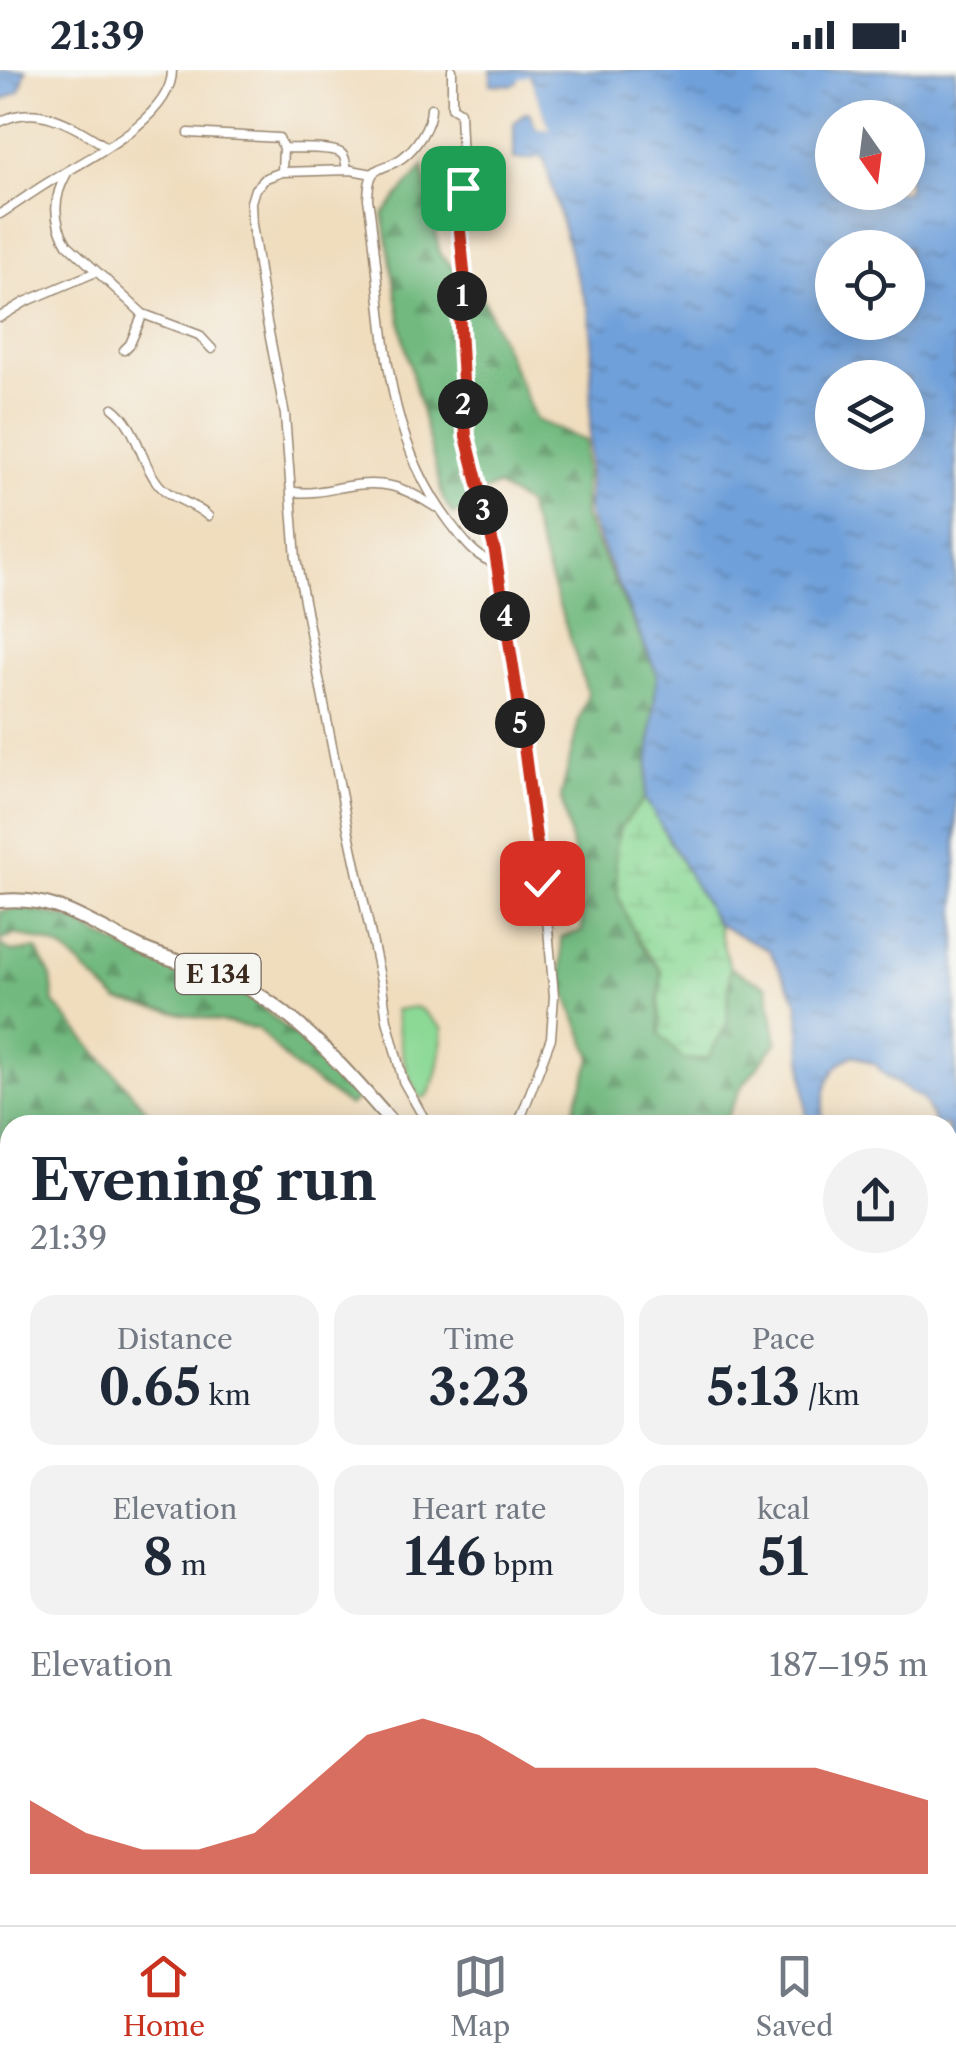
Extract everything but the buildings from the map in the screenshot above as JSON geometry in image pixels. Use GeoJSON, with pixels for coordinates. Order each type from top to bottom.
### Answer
{"type":"FeatureCollection","features":[{"type":"Feature","properties":{"kind":"highway","name":"E 134"},"geometry":{"type":"LineString","coordinates":[[0,901],[36,900],[56,905],[146,950],[248,988],[320,1045],[385,1115]]}},
{"type":"Feature","properties":{"kind":"street"},"geometry":{"type":"LineString","coordinates":[[0,214],[135,127],[165,97],[172,70]]}},
{"type":"Feature","properties":{"kind":"street"},"geometry":{"type":"LineString","coordinates":[[452,70],[452,107],[460,112],[462,136],[460,231],[465,281],[459,309],[463,412],[470,461],[495,552],[516,686],[554,996],[550,1038],[522,1115]]}},
{"type":"Feature","properties":{"kind":"street"},"geometry":{"type":"LineString","coordinates":[[431,108],[430,120],[414,145],[403,158],[379,167],[368,184],[393,396],[415,465],[439,509],[475,553],[496,563]]}},
{"type":"Feature","properties":{"kind":"street"},"geometry":{"type":"LineString","coordinates":[[0,122],[18,114],[44,116],[73,126],[108,147]]}},
{"type":"Feature","properties":{"kind":"street"},"geometry":{"type":"LineString","coordinates":[[188,133],[276,138],[282,141],[282,172]]}},
{"type":"Feature","properties":{"kind":"street"},"geometry":{"type":"LineString","coordinates":[[283,148],[340,152],[347,170]]}},
{"type":"Feature","properties":{"kind":"street"},"geometry":{"type":"LineString","coordinates":[[373,174],[347,170],[282,172],[260,183],[252,195],[251,209],[285,414],[296,559],[346,824],[386,1020],[402,1081],[422,1115]]}},
{"type":"Feature","properties":{"kind":"street"},"geometry":{"type":"LineString","coordinates":[[67,173],[57,192],[55,214],[67,244],[143,314],[199,336],[212,349]]}},
{"type":"Feature","properties":{"kind":"street"},"geometry":{"type":"LineString","coordinates":[[0,317],[96,272]]}},
{"type":"Feature","properties":{"kind":"street"},"geometry":{"type":"LineString","coordinates":[[124,350],[143,314]]}},
{"type":"Feature","properties":{"kind":"street"},"geometry":{"type":"LineString","coordinates":[[113,408],[128,423],[159,485],[208,516]]}},
{"type":"Feature","properties":{"kind":"street"},"geometry":{"type":"LineString","coordinates":[[295,492],[384,484],[410,490],[439,509]]}},
{"type":"Feature","properties":{"kind":"green space"},"geometry":{"type":"Polygon","coordinates":[[[423,167],[440,255],[481,294],[536,420],[586,441],[584,516],[657,674],[645,798],[621,827],[637,939],[662,972],[660,1034],[727,1024],[730,968],[767,986],[777,1042],[741,1088],[728,1115],[572,1115],[592,1057],[562,984],[561,937],[582,931],[581,888],[561,797],[588,694],[526,504],[497,486],[473,495],[473,510],[452,514],[443,498],[404,341],[383,214],[423,167]]]}},
{"type":"Feature","properties":{"kind":"green space"},"geometry":{"type":"Polygon","coordinates":[[[645,798],[717,924],[730,968],[727,1024],[708,1058],[684,1060],[660,1034],[662,972],[637,939],[618,896],[615,851],[621,827],[645,798]]]}},
{"type":"Feature","properties":{"kind":"green space"},"geometry":{"type":"Polygon","coordinates":[[[24,908],[68,918],[139,956],[236,990],[305,1044],[359,1097],[349,1106],[294,1067],[258,1029],[118,1001],[63,949],[15,934],[0,941],[0,911],[24,908]]]}},
{"type":"Feature","properties":{"kind":"green space"},"geometry":{"type":"Polygon","coordinates":[[[0,944],[11,952],[37,949],[51,977],[54,1003],[151,1115],[0,1115],[0,944]]]}},
{"type":"Feature","properties":{"kind":"green space"},"geometry":{"type":"Polygon","coordinates":[[[415,1007],[443,1029],[437,1073],[426,1097],[420,1097],[410,1077],[395,1010],[415,1007]]]}},
{"type":"Feature","properties":{"kind":"water"},"geometry":{"type":"Polygon","coordinates":[[[0,70],[26,70],[20,91],[0,102],[0,70]]]}},
{"type":"Feature","properties":{"kind":"water"},"geometry":{"type":"Polygon","coordinates":[[[491,70],[956,70],[956,1115],[931,1115],[923,1100],[887,1077],[876,1065],[854,1055],[831,1075],[822,1115],[806,1115],[798,1003],[769,950],[717,924],[645,798],[657,674],[588,515],[592,341],[589,309],[544,158],[514,159],[514,123],[528,110],[537,128],[549,129],[529,76],[513,85],[491,84],[491,70]]]}},
{"type":"Feature","properties":{"kind":"pier"},"geometry":{"type":"Polygon","coordinates":[[[529,75],[550,129],[537,128],[530,111],[522,112],[526,105],[533,107],[543,124],[526,81],[515,90],[513,85],[529,75]]]}},
{"type":"Feature","properties":{"kind":"route"},"geometry":{"type":"LineString","coordinates":[[463,188],[460,231],[465,281],[459,309],[463,412],[479,496],[495,552],[542,883]]}}]}
